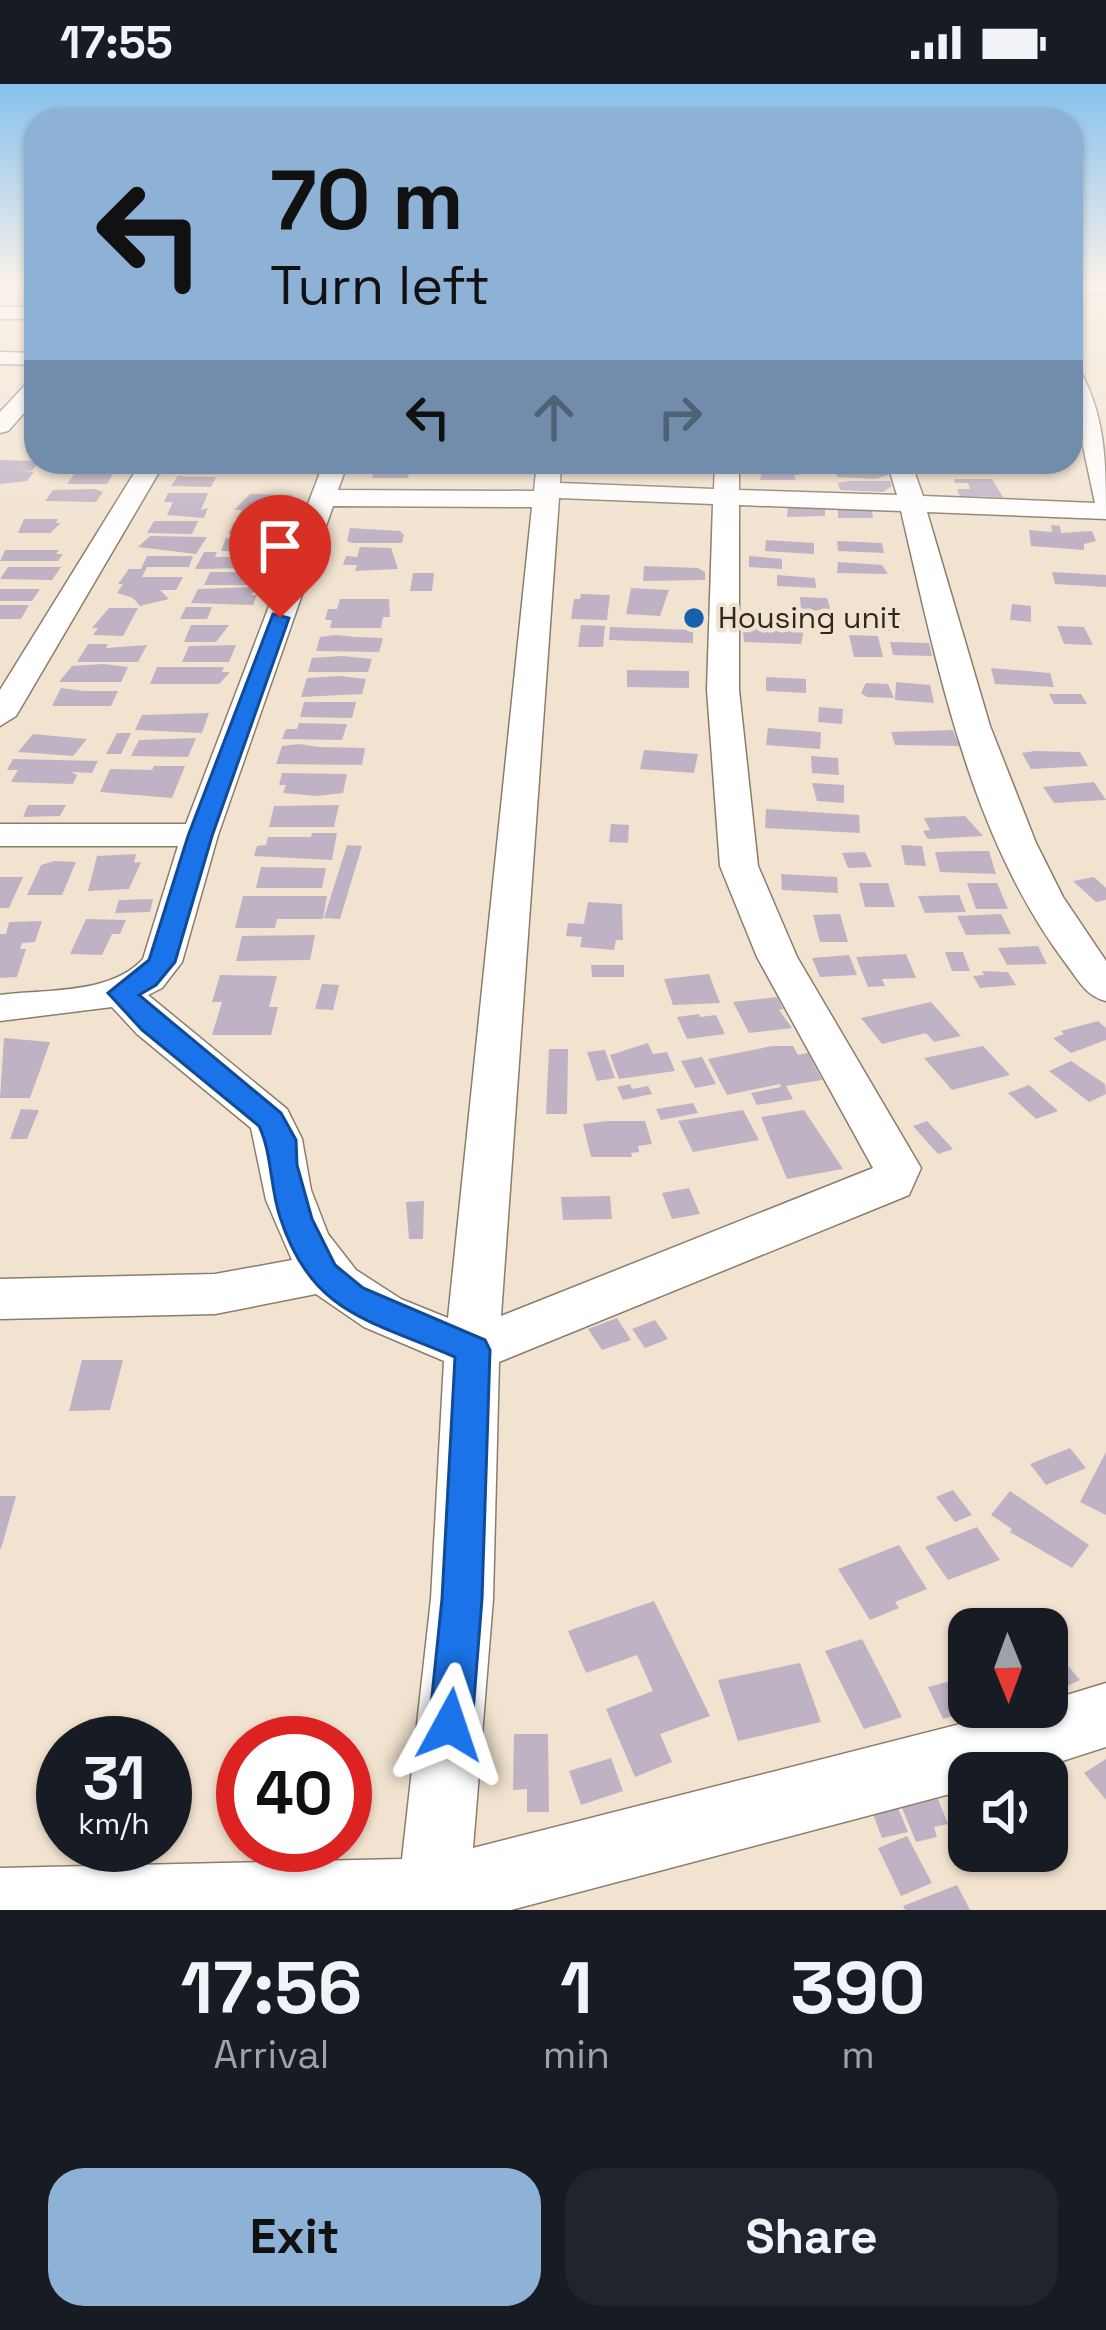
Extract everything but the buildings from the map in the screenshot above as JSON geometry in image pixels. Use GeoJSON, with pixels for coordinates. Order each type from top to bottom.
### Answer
{"type":"FeatureCollection","features":[{"type":"Feature","properties":{"kind":"street"},"geometry":{"type":"LineString","coordinates":[[1083,391],[1091,404],[1094,460],[1106,501]]}},
{"type":"Feature","properties":{"kind":"street"},"geometry":{"type":"LineString","coordinates":[[0,426],[24,399]]}},
{"type":"Feature","properties":{"kind":"street"},"geometry":{"type":"LineString","coordinates":[[1,713],[146,474]]}},
{"type":"Feature","properties":{"kind":"street"},"geometry":{"type":"LineString","coordinates":[[0,1008],[122,993],[147,979],[162,962],[200,836],[332,474]]}},
{"type":"Feature","properties":{"kind":"street"},"geometry":{"type":"LineString","coordinates":[[904,474],[957,666],[1008,821],[1082,958],[1106,988]]}},
{"type":"Feature","properties":{"kind":"street"},"geometry":{"type":"LineString","coordinates":[[323,498],[728,478],[914,502],[1106,511]]}},
{"type":"Feature","properties":{"kind":"street"},"geometry":{"type":"LineString","coordinates":[[122,993],[152,1024],[271,1120],[281,1140],[293,1211],[322,1274],[351,1297],[472,1350],[892,1183],[897,1168],[777,957],[739,866],[723,690],[728,478]]}},
{"type":"Feature","properties":{"kind":"street"},"geometry":{"type":"LineString","coordinates":[[433,1902],[462,1599],[472,1350],[547,484]]}},
{"type":"Feature","properties":{"kind":"street"},"geometry":{"type":"LineString","coordinates":[[0,835],[200,836]]}},
{"type":"Feature","properties":{"kind":"street"},"geometry":{"type":"LineString","coordinates":[[0,1299],[215,1294],[322,1274]]}},
{"type":"Feature","properties":{"kind":"street"},"geometry":{"type":"LineString","coordinates":[[0,1904],[150,1907],[433,1902],[1000,1748],[1106,1714]]}},
{"type":"Feature","properties":{"kind":"place","name":"Housing unit"},"geometry":{"type":"Point","coordinates":[694,618]}},
{"type":"Feature","properties":{"kind":"route"},"geometry":{"type":"LineString","coordinates":[[280,618],[200,836],[162,962],[147,979],[122,993],[152,1024],[271,1120],[281,1140],[288,1195],[304,1243],[322,1274],[351,1297],[472,1350],[462,1599],[450,1725]]}}]}
